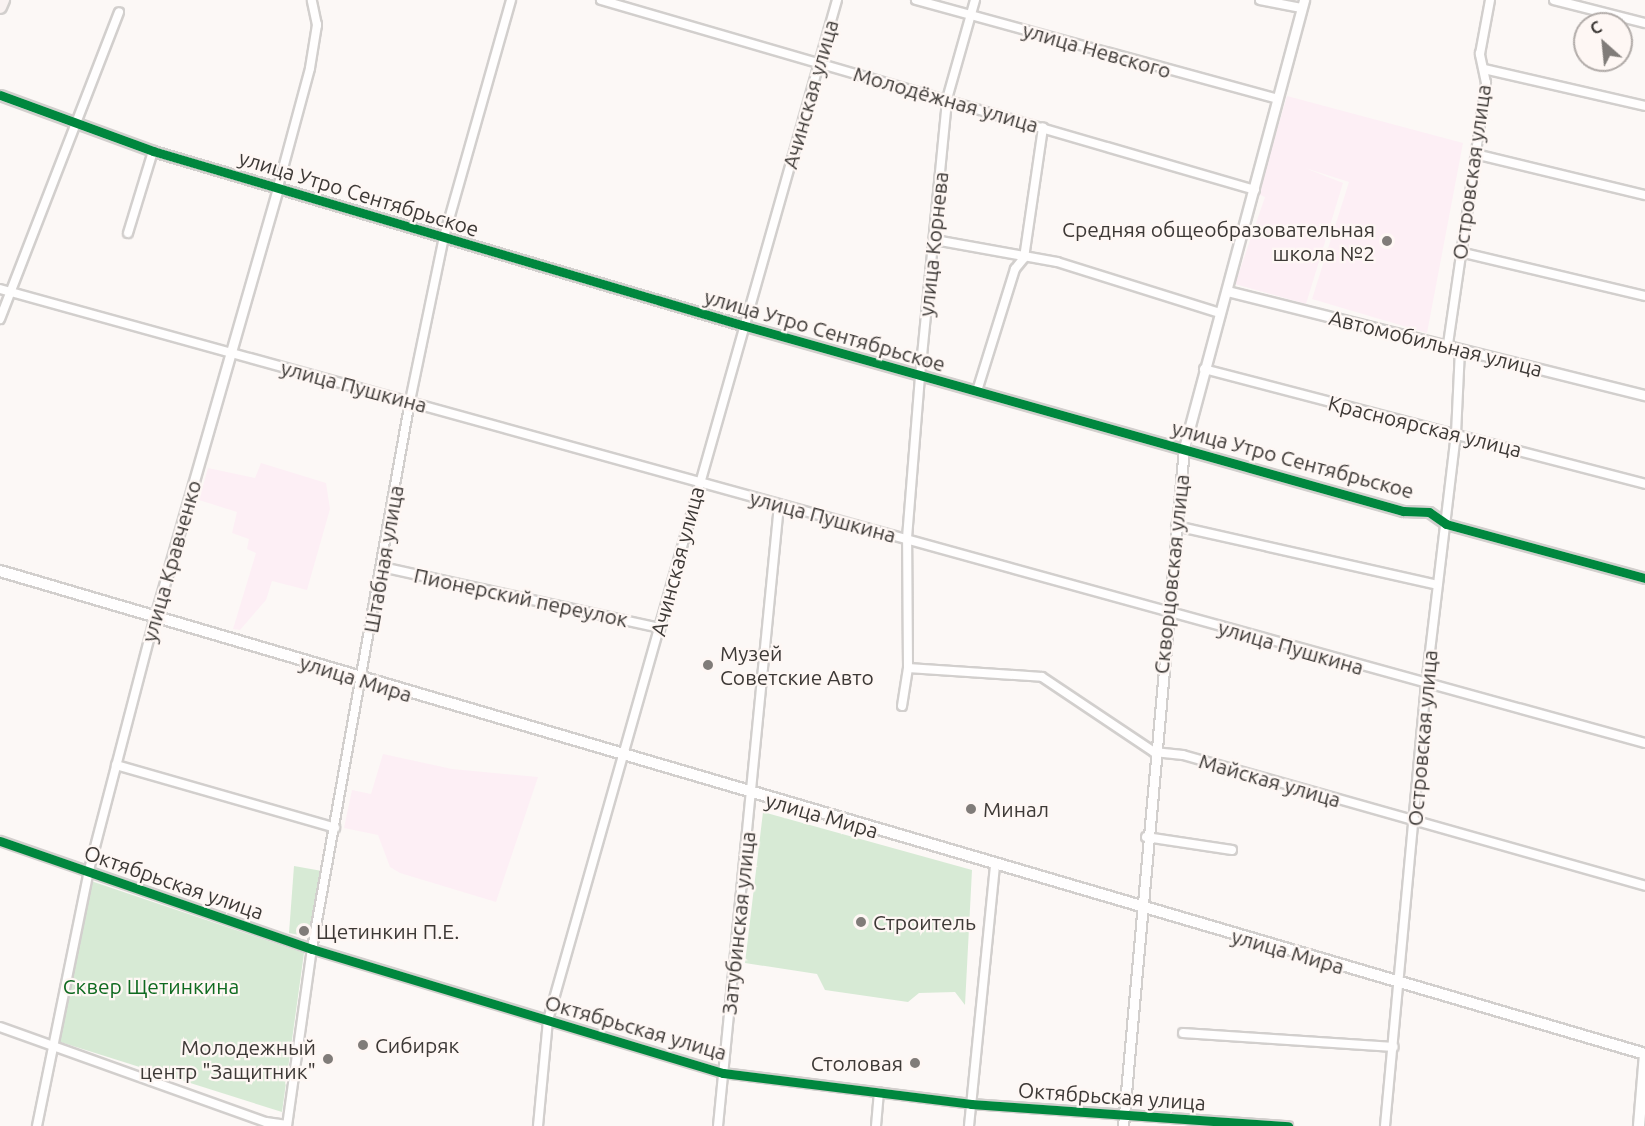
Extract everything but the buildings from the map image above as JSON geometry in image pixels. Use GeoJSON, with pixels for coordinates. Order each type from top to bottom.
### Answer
{"type":"FeatureCollection","features":[{"type":"Feature","properties":{"kind":"main road"},"geometry":{"type":"LineString","coordinates":[[0,7],[3,0]]}},
{"type":"Feature","properties":{"kind":"main road","name":"улица Мира"},"geometry":{"type":"LineString","coordinates":[[0,571],[362,681],[1645,1054]]}},
{"type":"Feature","properties":{"kind":"main road"},"geometry":{"type":"LineString","coordinates":[[1639,1126],[1645,1054]]}},
{"type":"Feature","properties":{"kind":"street","name":"Штабная улица"},"geometry":{"type":"LineString","coordinates":[[287,1125],[312,949],[362,681],[410,401],[444,237],[511,0]]}},
{"type":"Feature","properties":{"kind":"street","name":"Молодёжная улица"},"geometry":{"type":"LineString","coordinates":[[601,0],[1255,190]]}},
{"type":"Feature","properties":{"kind":"street","name":"Ачинская улица"},"geometry":{"type":"LineString","coordinates":[[538,1126],[548,1020],[660,628],[742,325],[837,0]]}},
{"type":"Feature","properties":{"kind":"street","name":"улица Невского"},"geometry":{"type":"LineString","coordinates":[[916,0],[1277,99]]}},
{"type":"Feature","properties":{"kind":"street","name":"улица Корнева"},"geometry":{"type":"LineString","coordinates":[[902,706],[908,668],[907,538],[947,99],[975,0]]}},
{"type":"Feature","properties":{"kind":"street"},"geometry":{"type":"LineString","coordinates":[[1260,0],[1302,4]]}},
{"type":"Feature","properties":{"kind":"street","name":"Островская улица"},"geometry":{"type":"LineString","coordinates":[[1448,344],[1475,154],[1484,69],[1480,54],[1490,0]]}},
{"type":"Feature","properties":{"kind":"street"},"geometry":{"type":"LineString","coordinates":[[1554,0],[1645,23]]}},
{"type":"Feature","properties":{"kind":"street","name":"улица Кравченко"},"geometry":{"type":"LineString","coordinates":[[37,1126],[50,1045],[89,870],[154,617],[310,68],[317,25],[312,1]]}},
{"type":"Feature","properties":{"kind":"street","name":"Скворцовская улица"},"geometry":{"type":"LineString","coordinates":[[1122,1126],[1166,611],[1184,448],[1255,190],[1302,4]]}},
{"type":"Feature","properties":{"kind":"street"},"geometry":{"type":"LineString","coordinates":[[0,319],[119,12]]}},
{"type":"Feature","properties":{"kind":"street"},"geometry":{"type":"LineString","coordinates":[[1484,69],[1645,106]]}},
{"type":"Feature","properties":{"kind":"street","name":"улица Утро Сентябрьское"},"geometry":{"type":"LineString","coordinates":[[0,94],[75,126],[153,151],[742,325],[1403,510],[1429,512],[1446,524],[1645,578]]}},
{"type":"Feature","properties":{"kind":"street"},"geometry":{"type":"LineString","coordinates":[[977,392],[1015,269],[1024,258],[1043,127]]}},
{"type":"Feature","properties":{"kind":"street"},"geometry":{"type":"LineString","coordinates":[[128,232],[153,151]]}},
{"type":"Feature","properties":{"kind":"street"},"geometry":{"type":"LineString","coordinates":[[1475,154],[1645,195]]}},
{"type":"Feature","properties":{"kind":"street"},"geometry":{"type":"LineString","coordinates":[[935,240],[1024,258],[1057,262],[1220,313]]}},
{"type":"Feature","properties":{"kind":"street"},"geometry":{"type":"LineString","coordinates":[[1460,252],[1645,296]]}},
{"type":"Feature","properties":{"kind":"street","name":"улица Пушкина"},"geometry":{"type":"LineString","coordinates":[[0,289],[779,505],[907,538],[1426,685],[1645,743]]}},
{"type":"Feature","properties":{"kind":"street","name":"Автомобильная улица"},"geometry":{"type":"LineString","coordinates":[[1227,291],[1448,344],[1460,350],[1645,395]]}},
{"type":"Feature","properties":{"kind":"street","name":"Островская улица"},"geometry":{"type":"LineString","coordinates":[[1385,1126],[1426,685],[1456,434],[1460,350]]}},
{"type":"Feature","properties":{"kind":"street","name":"Красноярская улица"},"geometry":{"type":"LineString","coordinates":[[1204,369],[1645,484]]}},
{"type":"Feature","properties":{"kind":"street","name":"Затубинская улица"},"geometry":{"type":"LineString","coordinates":[[718,1126],[779,505]]}},
{"type":"Feature","properties":{"kind":"street"},"geometry":{"type":"LineString","coordinates":[[1176,526],[1437,585]]}},
{"type":"Feature","properties":{"kind":"street","name":"Пионерский переулок"},"geometry":{"type":"LineString","coordinates":[[382,567],[660,628]]}},
{"type":"Feature","properties":{"kind":"street","name":"Майская улица"},"geometry":{"type":"LineString","coordinates":[[908,668],[1042,677],[1154,752],[1183,756],[1645,886]]}},
{"type":"Feature","properties":{"kind":"street"},"geometry":{"type":"LineString","coordinates":[[116,765],[335,828]]}},
{"type":"Feature","properties":{"kind":"street"},"geometry":{"type":"LineString","coordinates":[[1146,837],[1232,850]]}},
{"type":"Feature","properties":{"kind":"street","name":"Октябрьская улица"},"geometry":{"type":"LineString","coordinates":[[0,841],[312,949],[723,1073],[971,1104],[1288,1126]]}},
{"type":"Feature","properties":{"kind":"street"},"geometry":{"type":"LineString","coordinates":[[969,1126],[995,866]]}},
{"type":"Feature","properties":{"kind":"street"},"geometry":{"type":"LineString","coordinates":[[0,1027],[266,1122],[287,1125]]}},
{"type":"Feature","properties":{"kind":"street"},"geometry":{"type":"LineString","coordinates":[[1183,1033],[1394,1047]]}},
{"type":"Feature","properties":{"kind":"street"},"geometry":{"type":"LineString","coordinates":[[1645,1049],[1645,1054]]}},
{"type":"Feature","properties":{"kind":"street"},"geometry":{"type":"LineString","coordinates":[[876,1126],[879,1092]]}},
{"type":"Feature","properties":{"kind":"shaded area","name":"Средняя общеобразовательная школа №2"},"geometry":{"type":"Polygon","coordinates":[[[1287,96],[1463,143],[1427,333],[1312,299],[1349,182],[1305,168],[1343,183],[1306,304],[1235,284],[1265,197],[1258,194],[1287,96]]]}},
{"type":"Feature","properties":{"kind":"shaded area"},"geometry":{"type":"Polygon","coordinates":[[[261,463],[326,483],[330,509],[307,590],[272,581],[266,600],[240,630],[233,629],[256,553],[247,549],[249,539],[232,533],[237,512],[199,500],[208,468],[255,478],[261,463]]]}},
{"type":"Feature","properties":{"kind":"shaded area"},"geometry":{"type":"Polygon","coordinates":[[[383,754],[452,769],[538,777],[496,902],[400,873],[390,867],[378,835],[344,828],[352,790],[371,794],[383,754]]]}},
{"type":"Feature","properties":{"kind":"green space","name":"Строитель"},"geometry":{"type":"Polygon","coordinates":[[[763,812],[972,870],[965,1005],[955,992],[919,993],[908,1002],[825,990],[817,974],[745,963],[763,812]]]}},
{"type":"Feature","properties":{"kind":"green space"},"geometry":{"type":"Polygon","coordinates":[[[294,866],[322,871],[311,930],[299,935],[289,933],[294,866]]]}},
{"type":"Feature","properties":{"kind":"green space","name":"Сквер Щетинкина"},"geometry":{"type":"Polygon","coordinates":[[[91,881],[304,953],[282,1112],[54,1040],[91,881]]]}},
{"type":"Feature","properties":{"kind":"cycle path"},"geometry":{"type":"LineString","coordinates":[[0,95],[153,151],[742,325],[1403,511],[1429,512],[1446,524],[1645,578]]}},
{"type":"Feature","properties":{"kind":"cycle path"},"geometry":{"type":"LineString","coordinates":[[0,841],[312,949],[723,1073],[971,1104],[1288,1126]]}},
{"type":"Feature","properties":{"kind":"place","name":"Средняя общеобразовательная школа №2"},"geometry":{"type":"Point","coordinates":[1387,241]}},
{"type":"Feature","properties":{"kind":"place","name":"Музей Советские Авто"},"geometry":{"type":"Point","coordinates":[708,665]}},
{"type":"Feature","properties":{"kind":"place","name":"Минал"},"geometry":{"type":"Point","coordinates":[971,809]}},
{"type":"Feature","properties":{"kind":"place","name":"Строитель"},"geometry":{"type":"Point","coordinates":[861,922]}},
{"type":"Feature","properties":{"kind":"place","name":"Щетинкин П.Е."},"geometry":{"type":"Point","coordinates":[304,931]}},
{"type":"Feature","properties":{"kind":"place","name":"Сибиряк"},"geometry":{"type":"Point","coordinates":[363,1045]}},
{"type":"Feature","properties":{"kind":"place","name":"Молодежный центр \"Защитник\""},"geometry":{"type":"Point","coordinates":[328,1059]}},
{"type":"Feature","properties":{"kind":"place","name":"Столовая"},"geometry":{"type":"Point","coordinates":[915,1063]}}]}
